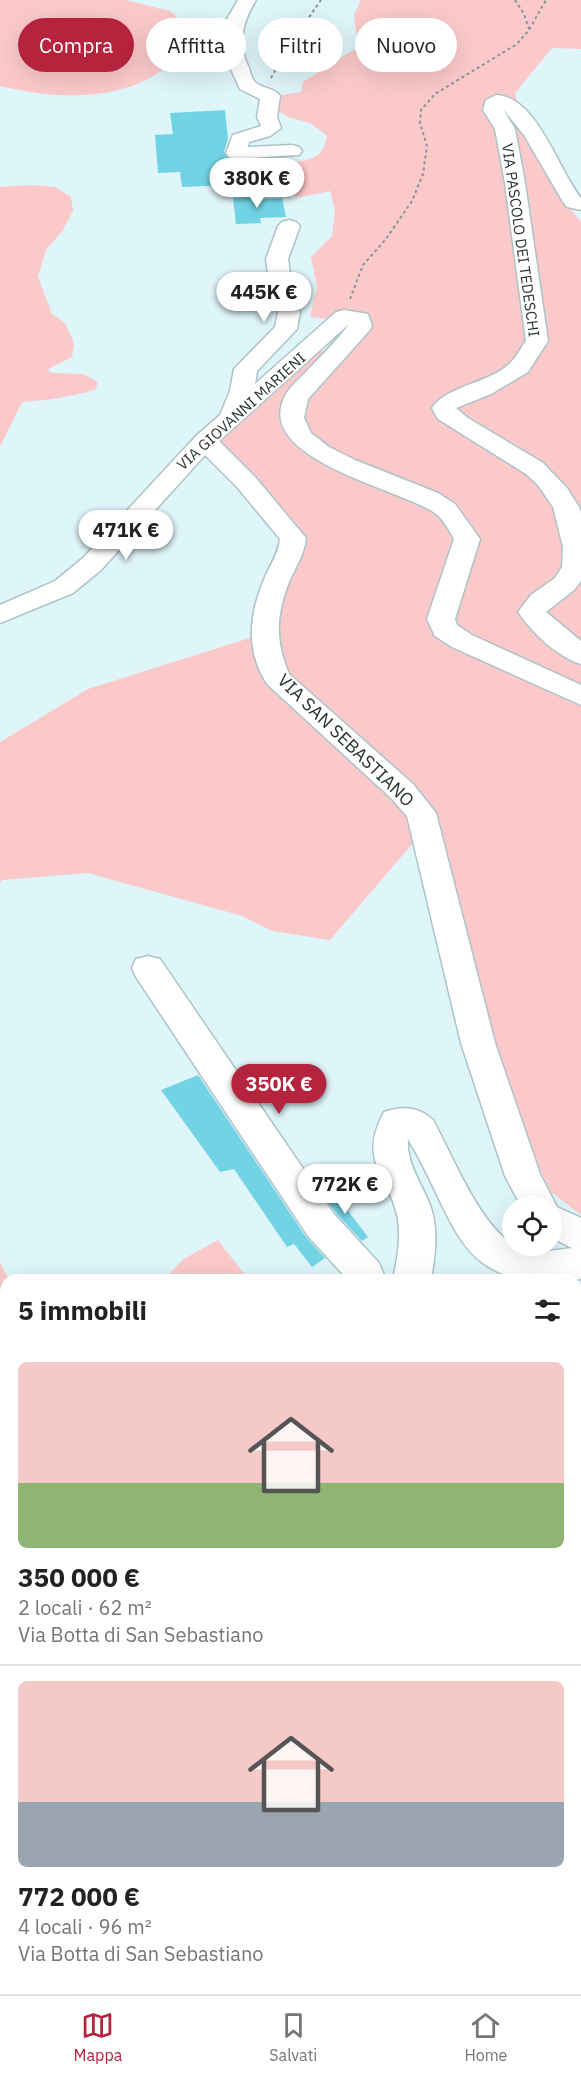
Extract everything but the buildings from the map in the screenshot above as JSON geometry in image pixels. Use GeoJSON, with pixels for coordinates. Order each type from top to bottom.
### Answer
{"type":"FeatureCollection","features":[{"type":"Feature","properties":{"kind":"street"},"geometry":{"type":"LineString","coordinates":[[247,0],[236,19],[233,30],[233,54],[248,86],[270,96],[267,117],[271,128],[264,134],[246,135],[240,139],[236,153],[292,151]]}},
{"type":"Feature","properties":{"kind":"street","name":"VIA PASCOLO DEI TEDESCHI"},"geometry":{"type":"LineString","coordinates":[[581,204],[574,203],[570,198],[529,130],[510,105],[503,101],[496,101],[493,104],[494,110],[506,129],[537,341],[520,367],[483,389],[447,403],[444,408],[446,414],[457,422],[520,459],[558,492],[568,511],[578,551],[573,573],[560,589],[537,602],[531,612],[541,624],[581,655]]}},
{"type":"Feature","properties":{"kind":"street"},"geometry":{"type":"LineString","coordinates":[[230,418],[242,391],[246,369],[286,329],[289,312],[282,297],[277,259],[289,226]]}},
{"type":"Feature","properties":{"kind":"street"},"geometry":{"type":"LineString","coordinates":[[344,317],[360,319],[361,326],[309,381],[291,406],[293,426],[300,438],[321,453],[421,495],[445,509],[467,539],[441,619],[445,630],[462,641],[581,696]]}},
{"type":"Feature","properties":{"kind":"street","name":"VIA GIOVANNI MARIENI"},"geometry":{"type":"LineString","coordinates":[[0,615],[64,587],[92,564],[204,441],[344,317]]}},
{"type":"Feature","properties":{"kind":"street","name":"VIA SAN SEBASTIANO"},"geometry":{"type":"LineString","coordinates":[[204,441],[246,482],[293,538],[291,554],[276,582],[264,628],[266,651],[277,678],[402,791],[421,813],[478,1043],[523,1176],[534,1196]]}},
{"type":"Feature","properties":{"kind":"street"},"geometry":{"type":"LineString","coordinates":[[148,968],[321,1225],[366,1274]]}},
{"type":"Feature","properties":{"kind":"street"},"geometry":{"type":"LineString","coordinates":[[413,1274],[416,1219],[389,1150],[390,1131],[396,1122],[404,1120],[413,1123],[421,1130],[475,1234],[489,1250],[500,1258],[529,1266],[576,1255],[562,1235]]}},
{"type":"Feature","properties":{"kind":"path"},"geometry":{"type":"LineString","coordinates":[[270,96],[268,90],[278,64],[321,0]]}},
{"type":"Feature","properties":{"kind":"path"},"geometry":{"type":"LineString","coordinates":[[515,0],[524,14],[529,30]]}},
{"type":"Feature","properties":{"kind":"path"},"geometry":{"type":"LineString","coordinates":[[344,317],[353,286],[363,265],[386,239],[412,201],[423,174],[427,146],[420,123],[421,110],[435,94],[517,44],[529,30],[546,0]]}},
{"type":"Feature","properties":{"kind":"shaded area"},"geometry":{"type":"Polygon","coordinates":[[[0,0],[126,0],[170,11],[178,18],[146,18],[146,72],[160,72],[140,83],[94,94],[70,95],[46,94],[0,86],[0,0]]]}},
{"type":"Feature","properties":{"kind":"shaded area"},"geometry":{"type":"Polygon","coordinates":[[[361,0],[581,0],[581,49],[552,48],[515,93],[523,127],[565,202],[581,222],[581,1215],[562,1200],[562,1196],[556,1196],[551,1192],[520,1128],[480,1019],[436,816],[330,940],[272,931],[242,916],[88,873],[2,880],[0,883],[0,742],[88,689],[272,631],[304,536],[297,524],[281,509],[258,479],[217,438],[256,410],[273,390],[316,353],[350,342],[368,323],[310,317],[317,287],[311,257],[332,236],[335,210],[330,191],[296,198],[291,164],[319,154],[327,136],[310,123],[288,117],[275,109],[275,96],[301,92],[303,82],[319,72],[343,72],[343,57],[355,49],[355,72],[457,72],[457,18],[355,18],[355,23],[354,15],[361,0]]]}},
{"type":"Feature","properties":{"kind":"shaded area"},"geometry":{"type":"Polygon","coordinates":[[[31,185],[55,187],[71,197],[73,211],[63,230],[46,250],[38,277],[52,314],[65,323],[74,343],[72,357],[48,369],[52,373],[83,374],[98,382],[95,390],[77,395],[22,402],[0,447],[0,187],[31,185]]]}},
{"type":"Feature","properties":{"kind":"shaded area"},"geometry":{"type":"Polygon","coordinates":[[[218,1240],[244,1274],[169,1274],[184,1259],[218,1240]]]}},
{"type":"Feature","properties":{"kind":"shaded area"},"geometry":{"type":"Polygon","coordinates":[[[0,1262],[6,1274],[0,1274],[0,1262]]]}}]}
